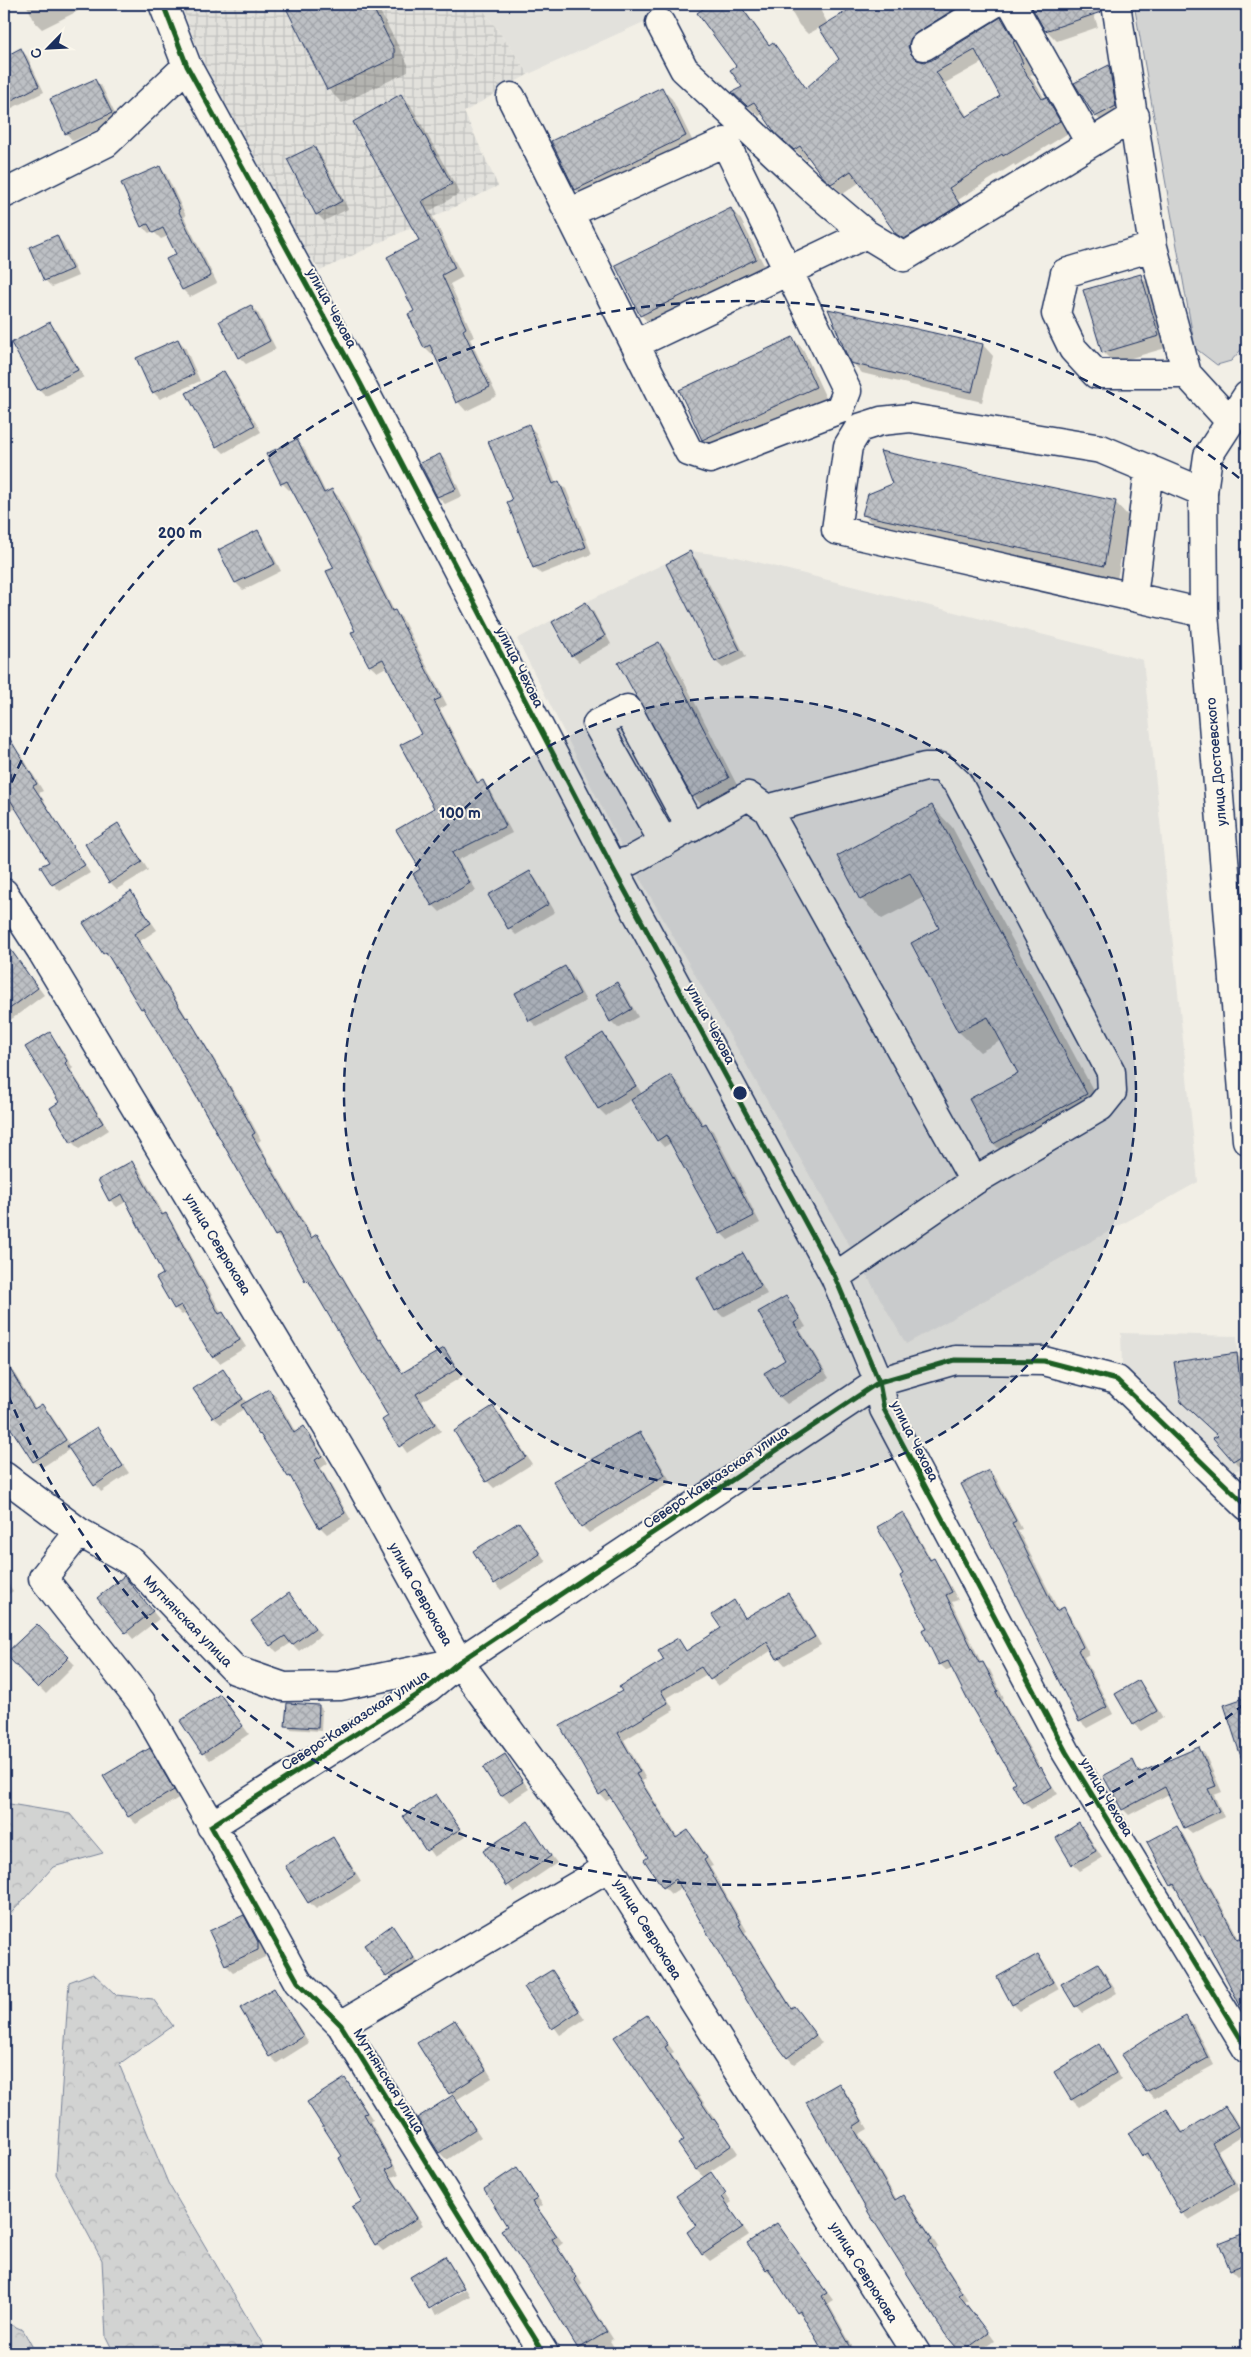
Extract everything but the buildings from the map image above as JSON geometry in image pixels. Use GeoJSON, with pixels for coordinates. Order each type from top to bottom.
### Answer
{"type":"FeatureCollection","features":[{"type":"Feature","properties":{"kind":"street","name":"улица Чехова"},"geometry":{"type":"LineString","coordinates":[[163,4],[187,66],[356,375],[611,865],[835,1277],[879,1382],[884,1409],[1066,1752],[1247,2049]]}},
{"type":"Feature","properties":{"kind":"street"},"geometry":{"type":"LineString","coordinates":[[924,46],[993,4]]}},
{"type":"Feature","properties":{"kind":"street"},"geometry":{"type":"LineString","coordinates":[[1012,4],[1090,143]]}},
{"type":"Feature","properties":{"kind":"street"},"geometry":{"type":"LineString","coordinates":[[1116,4],[1135,116],[1153,247],[1187,374],[1229,420]]}},
{"type":"Feature","properties":{"kind":"street"},"geometry":{"type":"LineString","coordinates":[[660,23],[684,68],[814,189],[866,234],[904,257],[1135,116]]}},
{"type":"Feature","properties":{"kind":"street"},"geometry":{"type":"LineString","coordinates":[[4,194],[106,142],[187,66]]}},
{"type":"Feature","properties":{"kind":"street"},"geometry":{"type":"LineString","coordinates":[[511,97],[568,213],[689,452],[710,459],[840,408],[847,391],[725,142],[568,213]]}},
{"type":"Feature","properties":{"kind":"street"},"geometry":{"type":"LineString","coordinates":[[635,344],[866,234]]}},
{"type":"Feature","properties":{"kind":"street"},"geometry":{"type":"LineString","coordinates":[[1153,247],[1065,273],[1056,314],[1073,349],[1096,374],[1187,374]]}},
{"type":"Feature","properties":{"kind":"street","name":"улица Достоевского"},"geometry":{"type":"LineString","coordinates":[[1247,396],[1229,420],[1208,456],[1203,492],[1204,613],[1247,1140]]}},
{"type":"Feature","properties":{"kind":"street"},"geometry":{"type":"LineString","coordinates":[[1203,492],[1101,449],[910,418],[881,421],[859,428],[848,446],[836,530],[1204,613]]}},
{"type":"Feature","properties":{"kind":"street"},"geometry":{"type":"LineString","coordinates":[[1132,597],[1149,469]]}},
{"type":"Feature","properties":{"kind":"street"},"geometry":{"type":"LineString","coordinates":[[664,843],[597,724],[627,709],[690,828]]}},
{"type":"Feature","properties":{"kind":"street"},"geometry":{"type":"LineString","coordinates":[[766,809],[925,767],[940,767],[958,783],[1111,1072],[1112,1092],[1100,1108],[974,1181],[835,1277]]}},
{"type":"Feature","properties":{"kind":"street"},"geometry":{"type":"LineString","coordinates":[[611,865],[630,860],[664,843],[748,796],[766,809],[974,1181]]}},
{"type":"Feature","properties":{"kind":"street","name":"улица Севрюкова"},"geometry":{"type":"LineString","coordinates":[[4,893],[41,950],[345,1457],[459,1662],[609,1867],[916,2353]]}},
{"type":"Feature","properties":{"kind":"street","name":"Северо-Кавказская улица"},"geometry":{"type":"LineString","coordinates":[[211,1826],[428,1688],[459,1662],[879,1382],[955,1360],[1044,1360],[1117,1380],[1247,1506]]}},
{"type":"Feature","properties":{"kind":"street","name":"Мутнянская улица"},"geometry":{"type":"LineString","coordinates":[[4,1476],[78,1532],[132,1562],[235,1670],[284,1687],[340,1686],[459,1662]]}},
{"type":"Feature","properties":{"kind":"street","name":"Мутнянская улица"},"geometry":{"type":"LineString","coordinates":[[78,1532],[44,1578],[141,1702],[298,1982],[341,2025],[544,2353]]}},
{"type":"Feature","properties":{"kind":"street"},"geometry":{"type":"LineString","coordinates":[[341,2025],[609,1867]]}},
{"type":"Feature","properties":{"kind":"shaded area"},"geometry":{"type":"Polygon","coordinates":[[[181,4],[479,4],[529,74],[464,112],[498,186],[320,271],[306,251],[203,62],[181,4]]]}},
{"type":"Feature","properties":{"kind":"shaded area"},"geometry":{"type":"Polygon","coordinates":[[[479,4],[669,4],[646,21],[529,74],[479,4]]]}},
{"type":"Feature","properties":{"kind":"shaded area"},"geometry":{"type":"Polygon","coordinates":[[[690,551],[737,557],[1143,660],[1198,1182],[906,1344],[621,845],[517,639],[586,602],[690,551]]]}},
{"type":"Feature","properties":{"kind":"shaded area"},"geometry":{"type":"Polygon","coordinates":[[[1121,1333],[1237,1336],[1245,1468],[1228,1473],[1122,1367],[1121,1333]]]}},
{"type":"Feature","properties":{"kind":"green space"},"geometry":{"type":"Polygon","coordinates":[[[1134,4],[1247,4],[1247,343],[1231,361],[1217,365],[1195,348],[1134,4]]]}},
{"type":"Feature","properties":{"kind":"green space"},"geometry":{"type":"Polygon","coordinates":[[[4,1803],[70,1814],[103,1853],[53,1867],[4,1921],[4,1803]]]}},
{"type":"Feature","properties":{"kind":"green space"},"geometry":{"type":"Polygon","coordinates":[[[93,1973],[116,1995],[153,1999],[173,2026],[119,2064],[168,2183],[268,2353],[114,2353],[106,2337],[102,2260],[56,2174],[69,1982],[93,1973]]]}},
{"type":"Feature","properties":{"kind":"green space"},"geometry":{"type":"Polygon","coordinates":[[[4,2322],[23,2330],[36,2353],[4,2353],[4,2322]]]}},
{"type":"Feature","properties":{"kind":"cycle path"},"geometry":{"type":"LineString","coordinates":[[163,4],[187,66],[356,375],[611,865],[835,1277],[879,1382],[884,1409],[1066,1752],[1247,2049]]}},
{"type":"Feature","properties":{"kind":"cycle path"},"geometry":{"type":"LineString","coordinates":[[544,2353],[341,2025],[298,1982],[211,1826],[428,1688],[459,1662],[879,1382],[955,1360],[1044,1361],[1117,1380],[1247,1506]]}}]}
